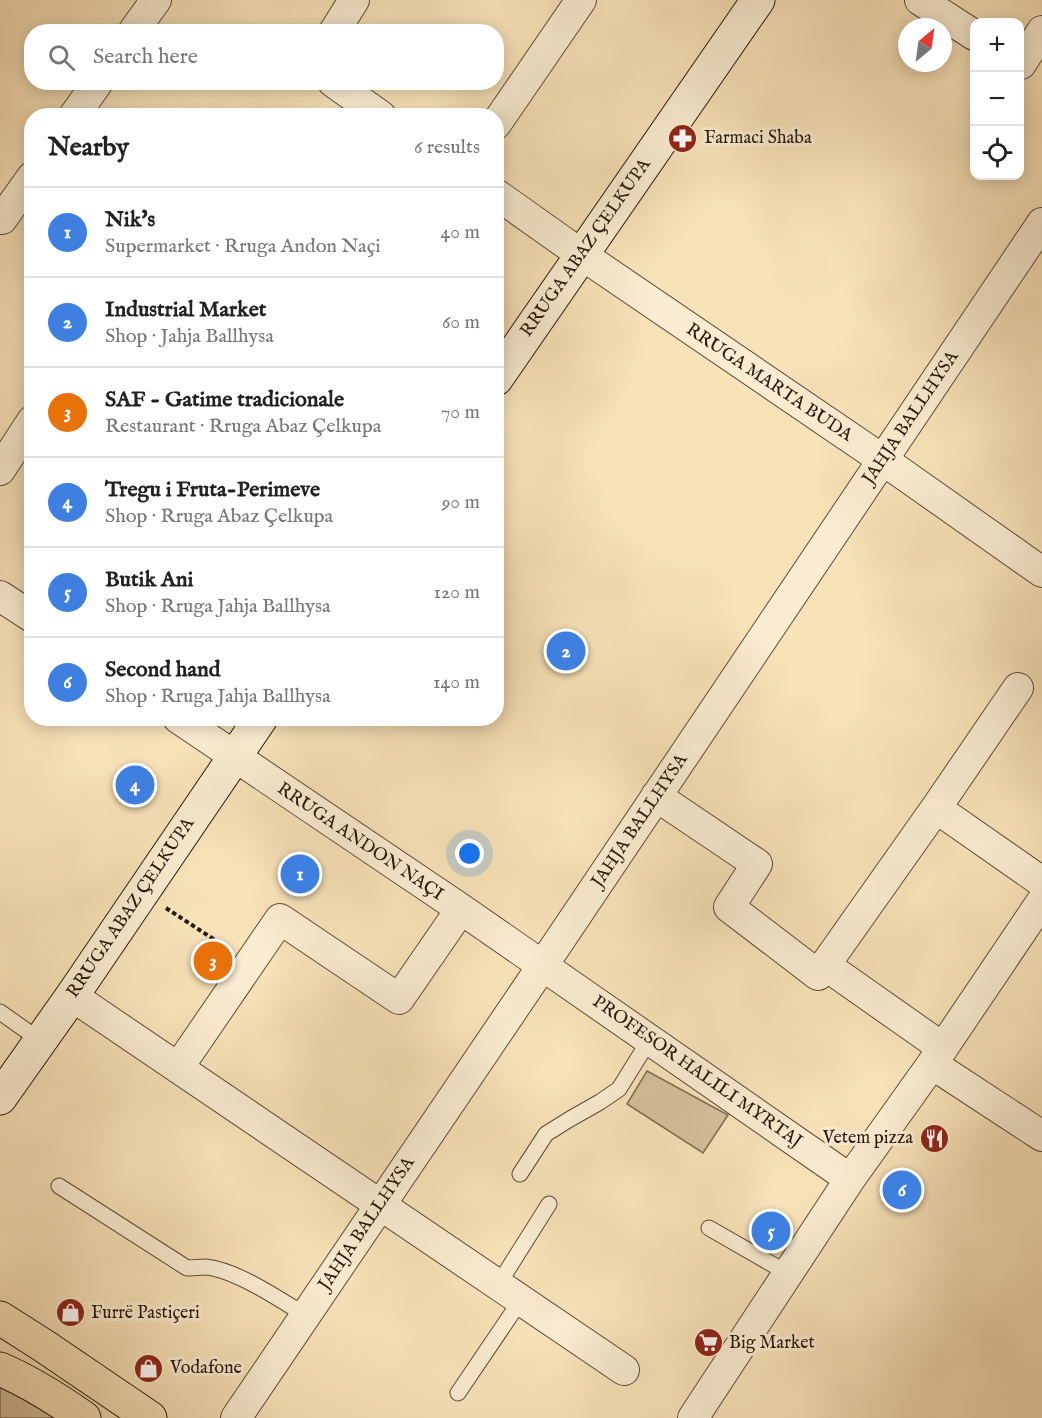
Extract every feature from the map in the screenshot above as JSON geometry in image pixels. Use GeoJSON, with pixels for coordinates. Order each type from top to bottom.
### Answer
{"type":"FeatureCollection","features":[{"type":"Feature","properties":{"kind":"main road"},"geometry":{"type":"LineString","coordinates":[[0,1318],[150,1418]]}},
{"type":"Feature","properties":{"kind":"main road"},"geometry":{"type":"LineString","coordinates":[[0,1369],[25,1380],[84,1418]]}},
{"type":"Feature","properties":{"kind":"street"},"geometry":{"type":"LineString","coordinates":[[140,24],[156,0]]}},
{"type":"Feature","properties":{"kind":"street"},"geometry":{"type":"LineString","coordinates":[[339,24],[354,0]]}},
{"type":"Feature","properties":{"kind":"street"},"geometry":{"type":"LineString","coordinates":[[504,112],[581,0]]}},
{"type":"Feature","properties":{"kind":"street","name":"RRUGA ABAZ ÇELKUPA"},"geometry":{"type":"LineString","coordinates":[[504,367],[758,0]]}},
{"type":"Feature","properties":{"kind":"street"},"geometry":{"type":"LineString","coordinates":[[920,0],[970,32]]}},
{"type":"Feature","properties":{"kind":"street"},"geometry":{"type":"LineString","coordinates":[[1027,68],[1042,31]]}},
{"type":"Feature","properties":{"kind":"street"},"geometry":{"type":"LineString","coordinates":[[80,108],[92,90]]}},
{"type":"Feature","properties":{"kind":"street"},"geometry":{"type":"LineString","coordinates":[[344,90],[370,108]]}},
{"type":"Feature","properties":{"kind":"street"},"geometry":{"type":"LineString","coordinates":[[0,218],[2,219],[24,188]]}},
{"type":"Feature","properties":{"kind":"street","name":"RRUGA MARTA BUDA"},"geometry":{"type":"LineString","coordinates":[[504,200],[1042,572]]}},
{"type":"Feature","properties":{"kind":"street","name":"JAHJA BALLHYSA"},"geometry":{"type":"LineString","coordinates":[[236,1418],[1042,224]]}},
{"type":"Feature","properties":{"kind":"street"},"geometry":{"type":"LineString","coordinates":[[0,470],[24,433]]}},
{"type":"Feature","properties":{"kind":"street"},"geometry":{"type":"LineString","coordinates":[[0,596],[24,612]]}},
{"type":"Feature","properties":{"kind":"street"},"geometry":{"type":"LineString","coordinates":[[656,796],[757,864],[729,908],[818,975],[1018,688]]}},
{"type":"Feature","properties":{"kind":"street","name":"RRUGA ANDON NAÇI"},"geometry":{"type":"LineString","coordinates":[[189,726],[543,965]]}},
{"type":"Feature","properties":{"kind":"street","name":"RRUGA ABAZ ÇELKUPA"},"geometry":{"type":"LineString","coordinates":[[0,1098],[256,726]]}},
{"type":"Feature","properties":{"kind":"street"},"geometry":{"type":"LineString","coordinates":[[936,808],[1042,882]]}},
{"type":"Feature","properties":{"kind":"street"},"geometry":{"type":"LineString","coordinates":[[693,1418],[850,1179],[938,1056],[1042,901]]}},
{"type":"Feature","properties":{"kind":"street"},"geometry":{"type":"LineString","coordinates":[[178,1068],[280,919],[399,999],[461,909]]}},
{"type":"Feature","properties":{"kind":"street","name":"PROFESOR HALILI MYRTAJ"},"geometry":{"type":"LineString","coordinates":[[543,965],[850,1179]]}},
{"type":"Feature","properties":{"kind":"street"},"geometry":{"type":"LineString","coordinates":[[825,965],[1042,1136]]}},
{"type":"Feature","properties":{"kind":"street"},"geometry":{"type":"LineString","coordinates":[[72,996],[624,1370]]}},
{"type":"Feature","properties":{"kind":"lane"},"geometry":{"type":"LineString","coordinates":[[0,1012],[40,1041]]}},
{"type":"Feature","properties":{"kind":"lane"},"geometry":{"type":"LineString","coordinates":[[520,1174],[546,1134],[619,1089],[650,1039]]}},
{"type":"Feature","properties":{"kind":"lane"},"geometry":{"type":"LineString","coordinates":[[59,1186],[187,1268],[207,1267],[229,1272],[305,1315]]}},
{"type":"Feature","properties":{"kind":"lane"},"geometry":{"type":"LineString","coordinates":[[458,1393],[509,1292],[549,1204]]}},
{"type":"Feature","properties":{"kind":"lane"},"geometry":{"type":"LineString","coordinates":[[709,1228],[789,1274]]}},
{"type":"Feature","properties":{"kind":"path"},"geometry":{"type":"LineString","coordinates":[[142,892],[250,963]]}},
{"type":"Feature","properties":{"kind":"shaded area"},"geometry":{"type":"Polygon","coordinates":[[[647,1071],[728,1115],[703,1153],[627,1104],[647,1071]]]}},
{"type":"Feature","properties":{"kind":"shaded area"},"geometry":{"type":"Polygon","coordinates":[[[0,1380],[62,1418],[0,1418],[0,1380]]]}},
{"type":"Feature","properties":{"kind":"place","name":"Farmaci Shaba"},"geometry":{"type":"Point","coordinates":[683,138]}},
{"type":"Feature","properties":{"kind":"place","name":"Industrial Market"},"geometry":{"type":"Point","coordinates":[566,651]}},
{"type":"Feature","properties":{"kind":"place","name":"Tregu i Fruta-Perimeve"},"geometry":{"type":"Point","coordinates":[135,785]}},
{"type":"Feature","properties":{"kind":"place","name":"Nik's"},"geometry":{"type":"Point","coordinates":[300,874]}},
{"type":"Feature","properties":{"kind":"place","name":"SAF - Gatime tradicionale"},"geometry":{"type":"Point","coordinates":[213,961]}},
{"type":"Feature","properties":{"kind":"place","name":"Vetem pizza"},"geometry":{"type":"Point","coordinates":[934,1138]}},
{"type":"Feature","properties":{"kind":"place","name":"Second hand"},"geometry":{"type":"Point","coordinates":[902,1190]}},
{"type":"Feature","properties":{"kind":"place","name":"Butik Ani"},"geometry":{"type":"Point","coordinates":[771,1231]}},
{"type":"Feature","properties":{"kind":"place","name":"Furrë Pastiçeri"},"geometry":{"type":"Point","coordinates":[70,1313]}},
{"type":"Feature","properties":{"kind":"place","name":"Big Market"},"geometry":{"type":"Point","coordinates":[708,1343]}},
{"type":"Feature","properties":{"kind":"place","name":"Vodafone"},"geometry":{"type":"Point","coordinates":[149,1368]}}]}
